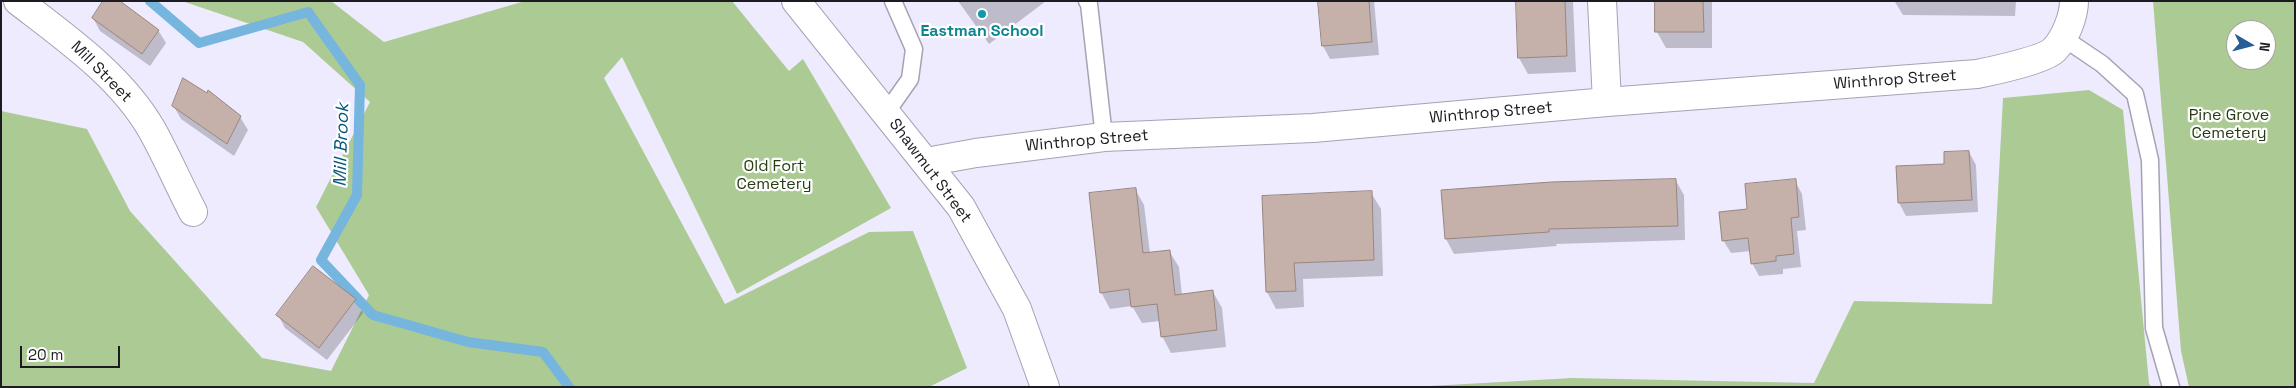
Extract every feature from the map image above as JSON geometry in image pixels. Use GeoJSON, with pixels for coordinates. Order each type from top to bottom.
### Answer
{"type":"FeatureCollection","features":[{"type":"Feature","properties":{"kind":"street","name":"Mill Street"},"geometry":{"type":"LineString","coordinates":[[18,1],[68,39],[119,86],[151,129],[192,212]]}},
{"type":"Feature","properties":{"kind":"street","name":"Shawmut Street"},"geometry":{"type":"LineString","coordinates":[[796,1],[961,208],[1017,309],[1045,387]]}},
{"type":"Feature","properties":{"kind":"street"},"geometry":{"type":"LineString","coordinates":[[1602,1],[1607,102]]}},
{"type":"Feature","properties":{"kind":"street"},"geometry":{"type":"LineString","coordinates":[[2058,44],[2074,15],[2074,1]]}},
{"type":"Feature","properties":{"kind":"street","name":"Winthrop Street"},"geometry":{"type":"LineString","coordinates":[[926,162],[976,153],[1104,137],[1313,128],[1607,102],[1977,74],[2016,66],[2058,44]]}},
{"type":"Feature","properties":{"kind":"lane"},"geometry":{"type":"LineString","coordinates":[[886,112],[910,79],[914,49],[893,1]]}},
{"type":"Feature","properties":{"kind":"lane"},"geometry":{"type":"LineString","coordinates":[[1086,1],[1104,137]]}},
{"type":"Feature","properties":{"kind":"lane"},"geometry":{"type":"LineString","coordinates":[[2058,44],[2102,64],[2135,94],[2150,160],[2154,328],[2171,387]]}},
{"type":"Feature","properties":{"kind":"green space","name":"Old Fort Cemetery"},"geometry":{"type":"Polygon","coordinates":[[[182,1],[331,1],[384,42],[525,1],[732,1],[789,71],[803,59],[891,208],[737,294],[622,57],[604,78],[725,304],[869,232],[913,231],[967,368],[929,387],[1,387],[1,111],[87,129],[130,211],[262,358],[331,371],[369,295],[316,207],[370,102],[303,42],[182,1]]]}},
{"type":"Feature","properties":{"kind":"green space","name":"Pine Grove Cemetery"},"geometry":{"type":"Polygon","coordinates":[[[2153,1],[2295,1],[2295,387],[2189,387],[2181,351],[2153,1]]]}},
{"type":"Feature","properties":{"kind":"green space"},"geometry":{"type":"Polygon","coordinates":[[[2089,90],[2123,110],[2149,383],[2151,387],[1412,387],[1572,378],[1814,383],[1854,301],[1992,304],[2003,98],[2089,90]]]}},
{"type":"Feature","properties":{"kind":"building"},"geometry":{"type":"Polygon","coordinates":[[[103,1],[120,1],[159,30],[142,54],[92,18],[103,1]]]}},
{"type":"Feature","properties":{"kind":"building"},"geometry":{"type":"Polygon","coordinates":[[[1318,1],[1369,1],[1372,42],[1322,46],[1318,1]]]}},
{"type":"Feature","properties":{"kind":"building"},"geometry":{"type":"Polygon","coordinates":[[[1516,1],[1565,1],[1567,56],[1518,58],[1516,1]]]}},
{"type":"Feature","properties":{"kind":"building"},"geometry":{"type":"Polygon","coordinates":[[[1655,1],[1703,1],[1704,32],[1655,32],[1655,1]]]}},
{"type":"Feature","properties":{"kind":"building"},"geometry":{"type":"Polygon","coordinates":[[[183,78],[207,93],[208,90],[241,116],[227,144],[172,106],[183,78]]]}},
{"type":"Feature","properties":{"kind":"building"},"geometry":{"type":"Polygon","coordinates":[[[1969,151],[1972,200],[1898,203],[1896,166],[1944,164],[1944,152],[1969,151]]]}},
{"type":"Feature","properties":{"kind":"building"},"geometry":{"type":"Polygon","coordinates":[[[1676,179],[1678,226],[1549,229],[1549,232],[1445,239],[1441,190],[1551,182],[1676,179]]]}},
{"type":"Feature","properties":{"kind":"building"},"geometry":{"type":"Polygon","coordinates":[[[1796,179],[1799,217],[1791,218],[1794,254],[1776,256],[1776,261],[1751,264],[1748,238],[1722,241],[1719,212],[1747,209],[1745,184],[1796,179]]]}},
{"type":"Feature","properties":{"kind":"building"},"geometry":{"type":"Polygon","coordinates":[[[1136,188],[1143,253],[1170,250],[1175,295],[1213,290],[1217,330],[1161,337],[1157,304],[1131,307],[1129,289],[1100,293],[1089,193],[1136,188]]]}},
{"type":"Feature","properties":{"kind":"building"},"geometry":{"type":"Polygon","coordinates":[[[1372,191],[1374,260],[1294,263],[1296,291],[1266,292],[1262,196],[1372,191]]]}},
{"type":"Feature","properties":{"kind":"building"},"geometry":{"type":"Polygon","coordinates":[[[313,266],[356,299],[319,348],[276,315],[313,266]]]}},
{"type":"Feature","properties":{"kind":"waterway","name":"Mill Brook"},"geometry":{"type":"LineString","coordinates":[[150,1],[199,43],[308,12],[360,85],[357,195],[321,260],[373,315],[468,342],[543,352],[569,387]]}},
{"type":"Feature","properties":{"kind":"place","name":"Eastman School"},"geometry":{"type":"Point","coordinates":[982,14]}}]}
